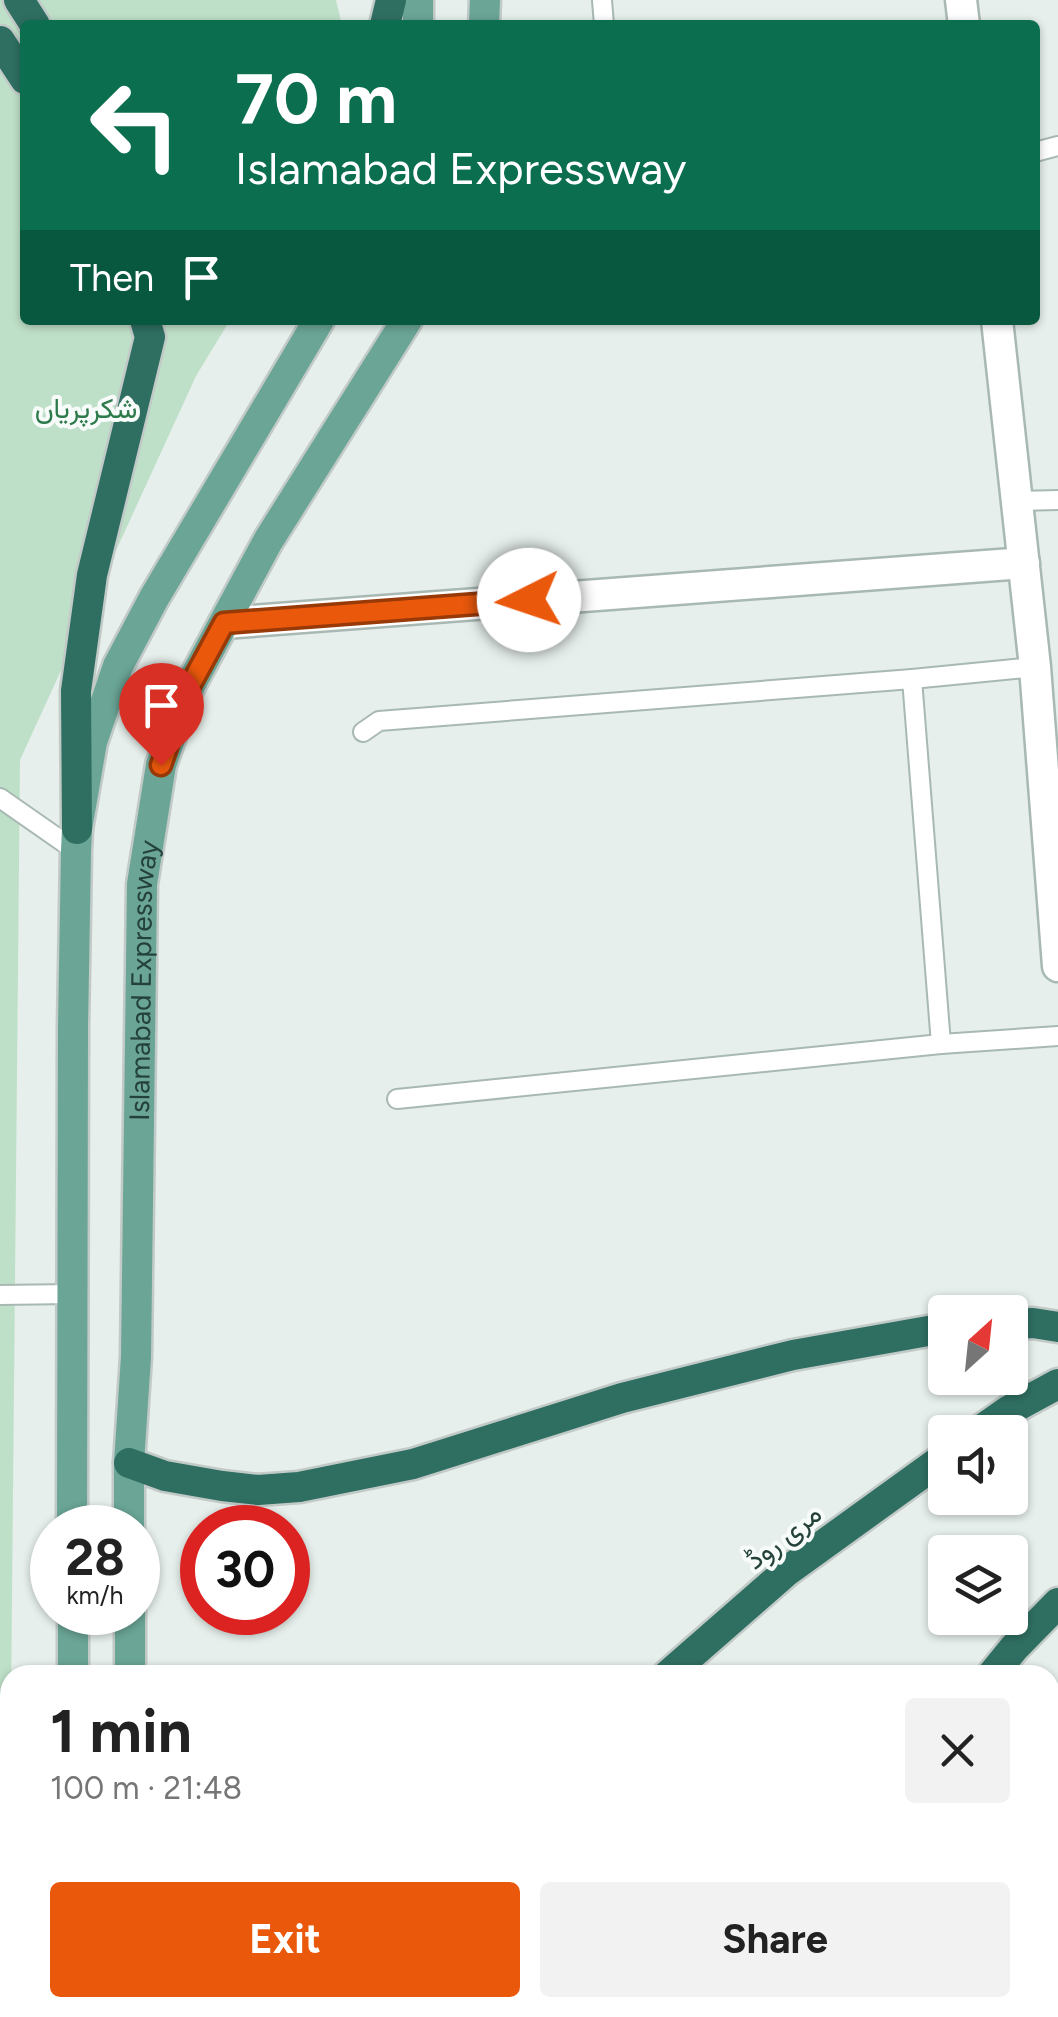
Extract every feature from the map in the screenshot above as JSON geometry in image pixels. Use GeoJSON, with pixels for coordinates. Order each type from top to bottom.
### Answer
{"type":"FeatureCollection","features":[{"type":"Feature","properties":{"kind":"highway"},"geometry":{"type":"LineString","coordinates":[[0,41],[20,71]]}},
{"type":"Feature","properties":{"kind":"highway"},"geometry":{"type":"LineString","coordinates":[[77,840],[76,692],[92,575],[150,337],[147,325]]}},
{"type":"Feature","properties":{"kind":"highway"},"geometry":{"type":"LineString","coordinates":[[1028,1323],[1058,1327]]}},
{"type":"Feature","properties":{"kind":"highway"},"geometry":{"type":"LineString","coordinates":[[129,1463],[165,1476],[258,1490],[316,1484],[413,1464],[622,1398],[793,1355],[928,1331]]}},
{"type":"Feature","properties":{"kind":"highway"},"geometry":{"type":"LineString","coordinates":[[1002,1415],[1058,1384]]}},
{"type":"Feature","properties":{"kind":"highway","name":"مری روڈ"},"geometry":{"type":"LineString","coordinates":[[680,1665],[788,1571],[928,1469]]}},
{"type":"Feature","properties":{"kind":"highway"},"geometry":{"type":"LineString","coordinates":[[1000,1665],[1058,1602]]}},
{"type":"Feature","properties":{"kind":"main road"},"geometry":{"type":"LineString","coordinates":[[72,1505],[72,1028],[77,840],[92,742],[118,666],[154,598],[315,325]]}},
{"type":"Feature","properties":{"kind":"main road","name":"Islamabad Expressway"},"geometry":{"type":"LineString","coordinates":[[129,1505],[136,1357],[142,884],[161,765],[186,693],[268,542],[404,325]]}},
{"type":"Feature","properties":{"kind":"main road"},"geometry":{"type":"LineString","coordinates":[[73,1635],[74,1665]]}},
{"type":"Feature","properties":{"kind":"main road"},"geometry":{"type":"LineString","coordinates":[[130,1635],[130,1665]]}},
{"type":"Feature","properties":{"kind":"street"},"geometry":{"type":"LineString","coordinates":[[997,325],[1035,667],[1058,966]]}},
{"type":"Feature","properties":{"kind":"street"},"geometry":{"type":"LineString","coordinates":[[224,623],[1024,564]]}},
{"type":"Feature","properties":{"kind":"lane"},"geometry":{"type":"LineString","coordinates":[[1016,502],[1058,500]]}},
{"type":"Feature","properties":{"kind":"lane"},"geometry":{"type":"LineString","coordinates":[[364,732],[379,722],[1035,667]]}},
{"type":"Feature","properties":{"kind":"lane"},"geometry":{"type":"LineString","coordinates":[[912,679],[941,1044]]}},
{"type":"Feature","properties":{"kind":"lane"},"geometry":{"type":"LineString","coordinates":[[0,798],[77,840]]}},
{"type":"Feature","properties":{"kind":"lane"},"geometry":{"type":"LineString","coordinates":[[397,1099],[941,1044],[1058,1036]]}},
{"type":"Feature","properties":{"kind":"lane"},"geometry":{"type":"LineString","coordinates":[[0,1295],[71,1294]]}},
{"type":"Feature","properties":{"kind":"green space","name":"شکرپریاں"},"geometry":{"type":"Polygon","coordinates":[[[0,0],[336,0],[341,20],[20,20],[20,325],[227,325],[196,376],[20,760],[11,1665],[0,1665],[0,0]]]}},
{"type":"Feature","properties":{"kind":"route"},"geometry":{"type":"LineString","coordinates":[[161,765],[186,693],[224,623],[529,600]]}}]}
